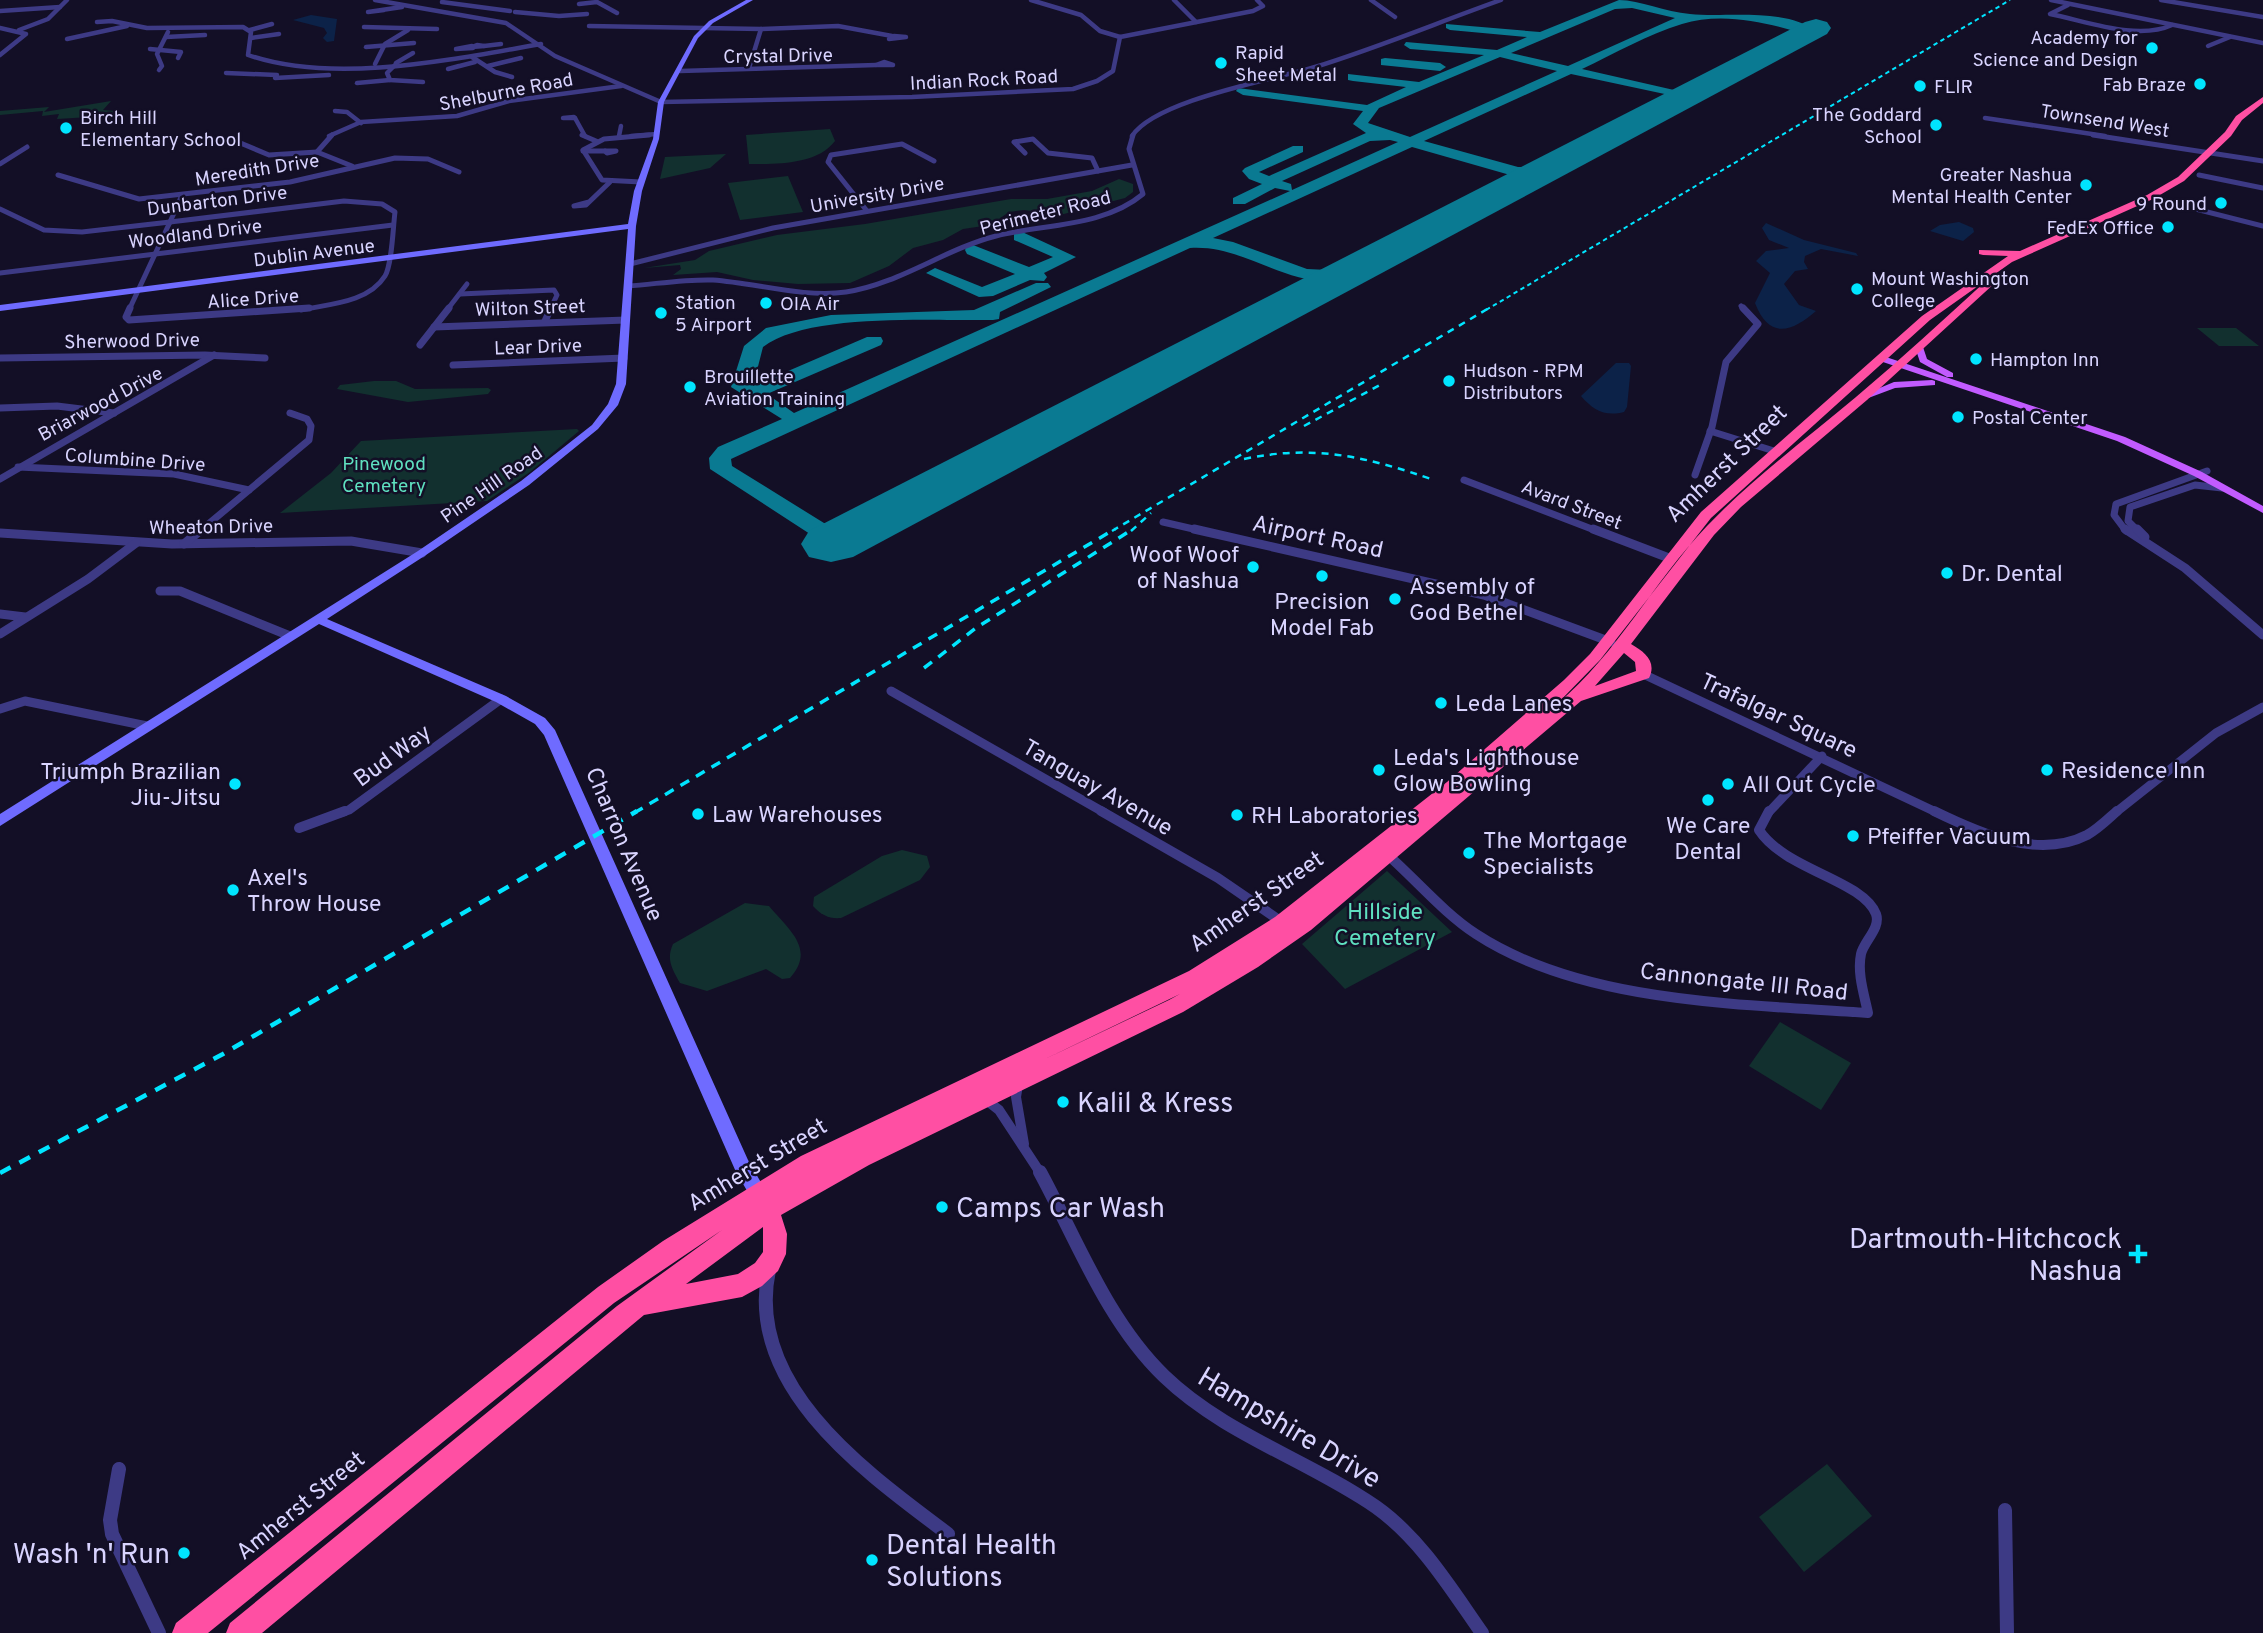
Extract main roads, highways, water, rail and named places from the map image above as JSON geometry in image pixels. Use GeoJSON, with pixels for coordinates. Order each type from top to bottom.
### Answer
{"type":"FeatureCollection","features":[{"type":"Feature","properties":{"kind":"highway","name":"Amherst Street"},"geometry":{"type":"LineString","coordinates":[[186,1633],[606,1295],[763,1202],[877,1129],[1196,977],[1282,922],[1347,872],[1537,714],[1615,643],[1736,504],[2003,274],[2160,200],[2199,175],[2239,118],[2263,99]]}},
{"type":"Feature","properties":{"kind":"highway"},"geometry":{"type":"LineString","coordinates":[[2255,119],[2263,111]]}},
{"type":"Feature","properties":{"kind":"highway","name":"Amherst Street"},"geometry":{"type":"LineString","coordinates":[[240,1633],[763,1202],[861,1158],[1176,1006],[1229,976],[1304,925],[1576,697],[1615,643],[1669,558],[1706,515],[1773,451],[1944,303],[2022,254],[2158,193],[2246,127]]}},
{"type":"Feature","properties":{"kind":"highway"},"geometry":{"type":"LineString","coordinates":[[1993,270],[1979,254],[2022,254]]}},
{"type":"Feature","properties":{"kind":"highway"},"geometry":{"type":"LineString","coordinates":[[1576,697],[1637,679],[1643,674],[1642,659],[1615,643]]}},
{"type":"Feature","properties":{"kind":"highway"},"geometry":{"type":"LineString","coordinates":[[626,1314],[663,1299],[742,1285],[756,1277],[770,1262],[778,1240],[763,1202]]}},
{"type":"Feature","properties":{"kind":"main road"},"geometry":{"type":"LineString","coordinates":[[1919,347],[1922,358],[1933,367],[1976,388]]}},
{"type":"Feature","properties":{"kind":"main road"},"geometry":{"type":"LineString","coordinates":[[1880,358],[1976,388],[2106,434],[2203,473],[2263,502]]}},
{"type":"Feature","properties":{"kind":"main road"},"geometry":{"type":"LineString","coordinates":[[1863,397],[1887,387],[1913,383],[1976,388]]}},
{"type":"Feature","properties":{"kind":"main road"},"geometry":{"type":"LineString","coordinates":[[2203,473],[2263,510]]}},
{"type":"Feature","properties":{"kind":"water"},"geometry":{"type":"Polygon","coordinates":[[[311,15],[337,19],[334,41],[327,42],[323,38],[327,33],[324,28],[293,20],[311,15]]]}},
{"type":"Feature","properties":{"kind":"water"},"geometry":{"type":"Polygon","coordinates":[[[1959,222],[1973,228],[1974,232],[1963,241],[1930,231],[1940,225],[1959,222]]]}},
{"type":"Feature","properties":{"kind":"water"},"geometry":{"type":"Polygon","coordinates":[[[1766,223],[1804,240],[1856,253],[1858,256],[1821,249],[1805,256],[1804,262],[1808,269],[1795,271],[1784,284],[1799,305],[1816,311],[1798,324],[1782,329],[1767,323],[1755,303],[1770,273],[1756,261],[1766,251],[1789,248],[1769,240],[1762,228],[1766,223]]]}},
{"type":"Feature","properties":{"kind":"water"},"geometry":{"type":"Polygon","coordinates":[[[1616,363],[1629,363],[1631,366],[1627,407],[1624,412],[1605,413],[1595,409],[1581,396],[1616,363]]]}},
{"type":"Feature","properties":{"kind":"railway"},"geometry":{"type":"LineString","coordinates":[[1486,310],[2010,0]]}},
{"type":"Feature","properties":{"kind":"railway"},"geometry":{"type":"LineString","coordinates":[[1112,531],[1489,308]]}},
{"type":"Feature","properties":{"kind":"railway"},"geometry":{"type":"LineString","coordinates":[[1304,426],[1380,385]]}},
{"type":"Feature","properties":{"kind":"railway"},"geometry":{"type":"LineString","coordinates":[[1244,459],[1294,453],[1340,455],[1386,465],[1434,480]]}},
{"type":"Feature","properties":{"kind":"railway"},"geometry":{"type":"LineString","coordinates":[[1131,531],[1151,513]]}},
{"type":"Feature","properties":{"kind":"railway"},"geometry":{"type":"LineString","coordinates":[[634,813],[1115,529]]}},
{"type":"Feature","properties":{"kind":"railway"},"geometry":{"type":"LineString","coordinates":[[924,668],[976,628],[1133,529]]}},
{"type":"Feature","properties":{"kind":"railway"},"geometry":{"type":"LineString","coordinates":[[0,1173],[223,1054],[637,811]]}},
{"type":"Feature","properties":{"kind":"place","name":"Academy for Science and Design"},"geometry":{"type":"Point","coordinates":[2152,48]}},
{"type":"Feature","properties":{"kind":"place","name":"Rapid Sheet Metal"},"geometry":{"type":"Point","coordinates":[1221,63]}},
{"type":"Feature","properties":{"kind":"place","name":"Fab Braze"},"geometry":{"type":"Point","coordinates":[2200,84]}},
{"type":"Feature","properties":{"kind":"place","name":"FLIR"},"geometry":{"type":"Point","coordinates":[1920,86]}},
{"type":"Feature","properties":{"kind":"place","name":"The Goddard School"},"geometry":{"type":"Point","coordinates":[1936,125]}},
{"type":"Feature","properties":{"kind":"place","name":"Birch Hill Elementary School"},"geometry":{"type":"Point","coordinates":[66,128]}},
{"type":"Feature","properties":{"kind":"place","name":"Greater Nashua Mental Health Center"},"geometry":{"type":"Point","coordinates":[2086,185]}},
{"type":"Feature","properties":{"kind":"place","name":"9 Round"},"geometry":{"type":"Point","coordinates":[2221,203]}},
{"type":"Feature","properties":{"kind":"place","name":"FedEx Office"},"geometry":{"type":"Point","coordinates":[2168,227]}},
{"type":"Feature","properties":{"kind":"place","name":"Mount Washington College"},"geometry":{"type":"Point","coordinates":[1857,289]}},
{"type":"Feature","properties":{"kind":"place","name":"OIA Air"},"geometry":{"type":"Point","coordinates":[766,303]}},
{"type":"Feature","properties":{"kind":"place","name":"Station 5 Airport"},"geometry":{"type":"Point","coordinates":[661,313]}},
{"type":"Feature","properties":{"kind":"place","name":"Hampton Inn"},"geometry":{"type":"Point","coordinates":[1976,359]}},
{"type":"Feature","properties":{"kind":"place","name":"Hudson - RPM Distributors"},"geometry":{"type":"Point","coordinates":[1449,381]}},
{"type":"Feature","properties":{"kind":"place","name":"Brouillette Aviation Training"},"geometry":{"type":"Point","coordinates":[690,387]}},
{"type":"Feature","properties":{"kind":"place","name":"Postal Center"},"geometry":{"type":"Point","coordinates":[1958,417]}},
{"type":"Feature","properties":{"kind":"place","name":"Woof Woof of Nashua"},"geometry":{"type":"Point","coordinates":[1253,567]}},
{"type":"Feature","properties":{"kind":"place","name":"Dr. Dental"},"geometry":{"type":"Point","coordinates":[1947,573]}},
{"type":"Feature","properties":{"kind":"place","name":"Precision Model Fab"},"geometry":{"type":"Point","coordinates":[1322,576]}},
{"type":"Feature","properties":{"kind":"place","name":"Assembly of God Bethel"},"geometry":{"type":"Point","coordinates":[1395,599]}},
{"type":"Feature","properties":{"kind":"place","name":"Leda Lanes"},"geometry":{"type":"Point","coordinates":[1441,703]}},
{"type":"Feature","properties":{"kind":"place","name":"Leda's Lighthouse Glow Bowling"},"geometry":{"type":"Point","coordinates":[1379,770]}},
{"type":"Feature","properties":{"kind":"place","name":"Residence Inn"},"geometry":{"type":"Point","coordinates":[2047,770]}},
{"type":"Feature","properties":{"kind":"place","name":"Triumph Brazilian Jiu-Jitsu"},"geometry":{"type":"Point","coordinates":[235,784]}},
{"type":"Feature","properties":{"kind":"place","name":"All Out Cycle"},"geometry":{"type":"Point","coordinates":[1728,784]}},
{"type":"Feature","properties":{"kind":"place","name":"We Care Dental"},"geometry":{"type":"Point","coordinates":[1708,800]}},
{"type":"Feature","properties":{"kind":"place","name":"Law Warehouses"},"geometry":{"type":"Point","coordinates":[698,814]}},
{"type":"Feature","properties":{"kind":"place","name":"RH Laboratories"},"geometry":{"type":"Point","coordinates":[1237,815]}},
{"type":"Feature","properties":{"kind":"place","name":"Pfeiffer Vacuum"},"geometry":{"type":"Point","coordinates":[1853,836]}},
{"type":"Feature","properties":{"kind":"place","name":"The Mortgage Specialists"},"geometry":{"type":"Point","coordinates":[1469,853]}},
{"type":"Feature","properties":{"kind":"place","name":"Axel's Throw House"},"geometry":{"type":"Point","coordinates":[233,890]}},
{"type":"Feature","properties":{"kind":"place","name":"Kalil & Kress"},"geometry":{"type":"Point","coordinates":[1063,1102]}},
{"type":"Feature","properties":{"kind":"place","name":"Camps Car Wash"},"geometry":{"type":"Point","coordinates":[942,1207]}},
{"type":"Feature","properties":{"kind":"place","name":"Dartmouth-Hitchcock Nashua"},"geometry":{"type":"Point","coordinates":[2138,1254]}},
{"type":"Feature","properties":{"kind":"place","name":"Wash 'n' Run"},"geometry":{"type":"Point","coordinates":[184,1553]}},
{"type":"Feature","properties":{"kind":"place","name":"Dental Health Solutions"},"geometry":{"type":"Point","coordinates":[872,1560]}},
{"type":"Feature","properties":{"kind":"park label","name":"Pinewood Cemetery"},"geometry":{"type":"Point","coordinates":[384,474]}},
{"type":"Feature","properties":{"kind":"park label","name":"Hillside Cemetery"},"geometry":{"type":"Point","coordinates":[1385,924]}}]}
